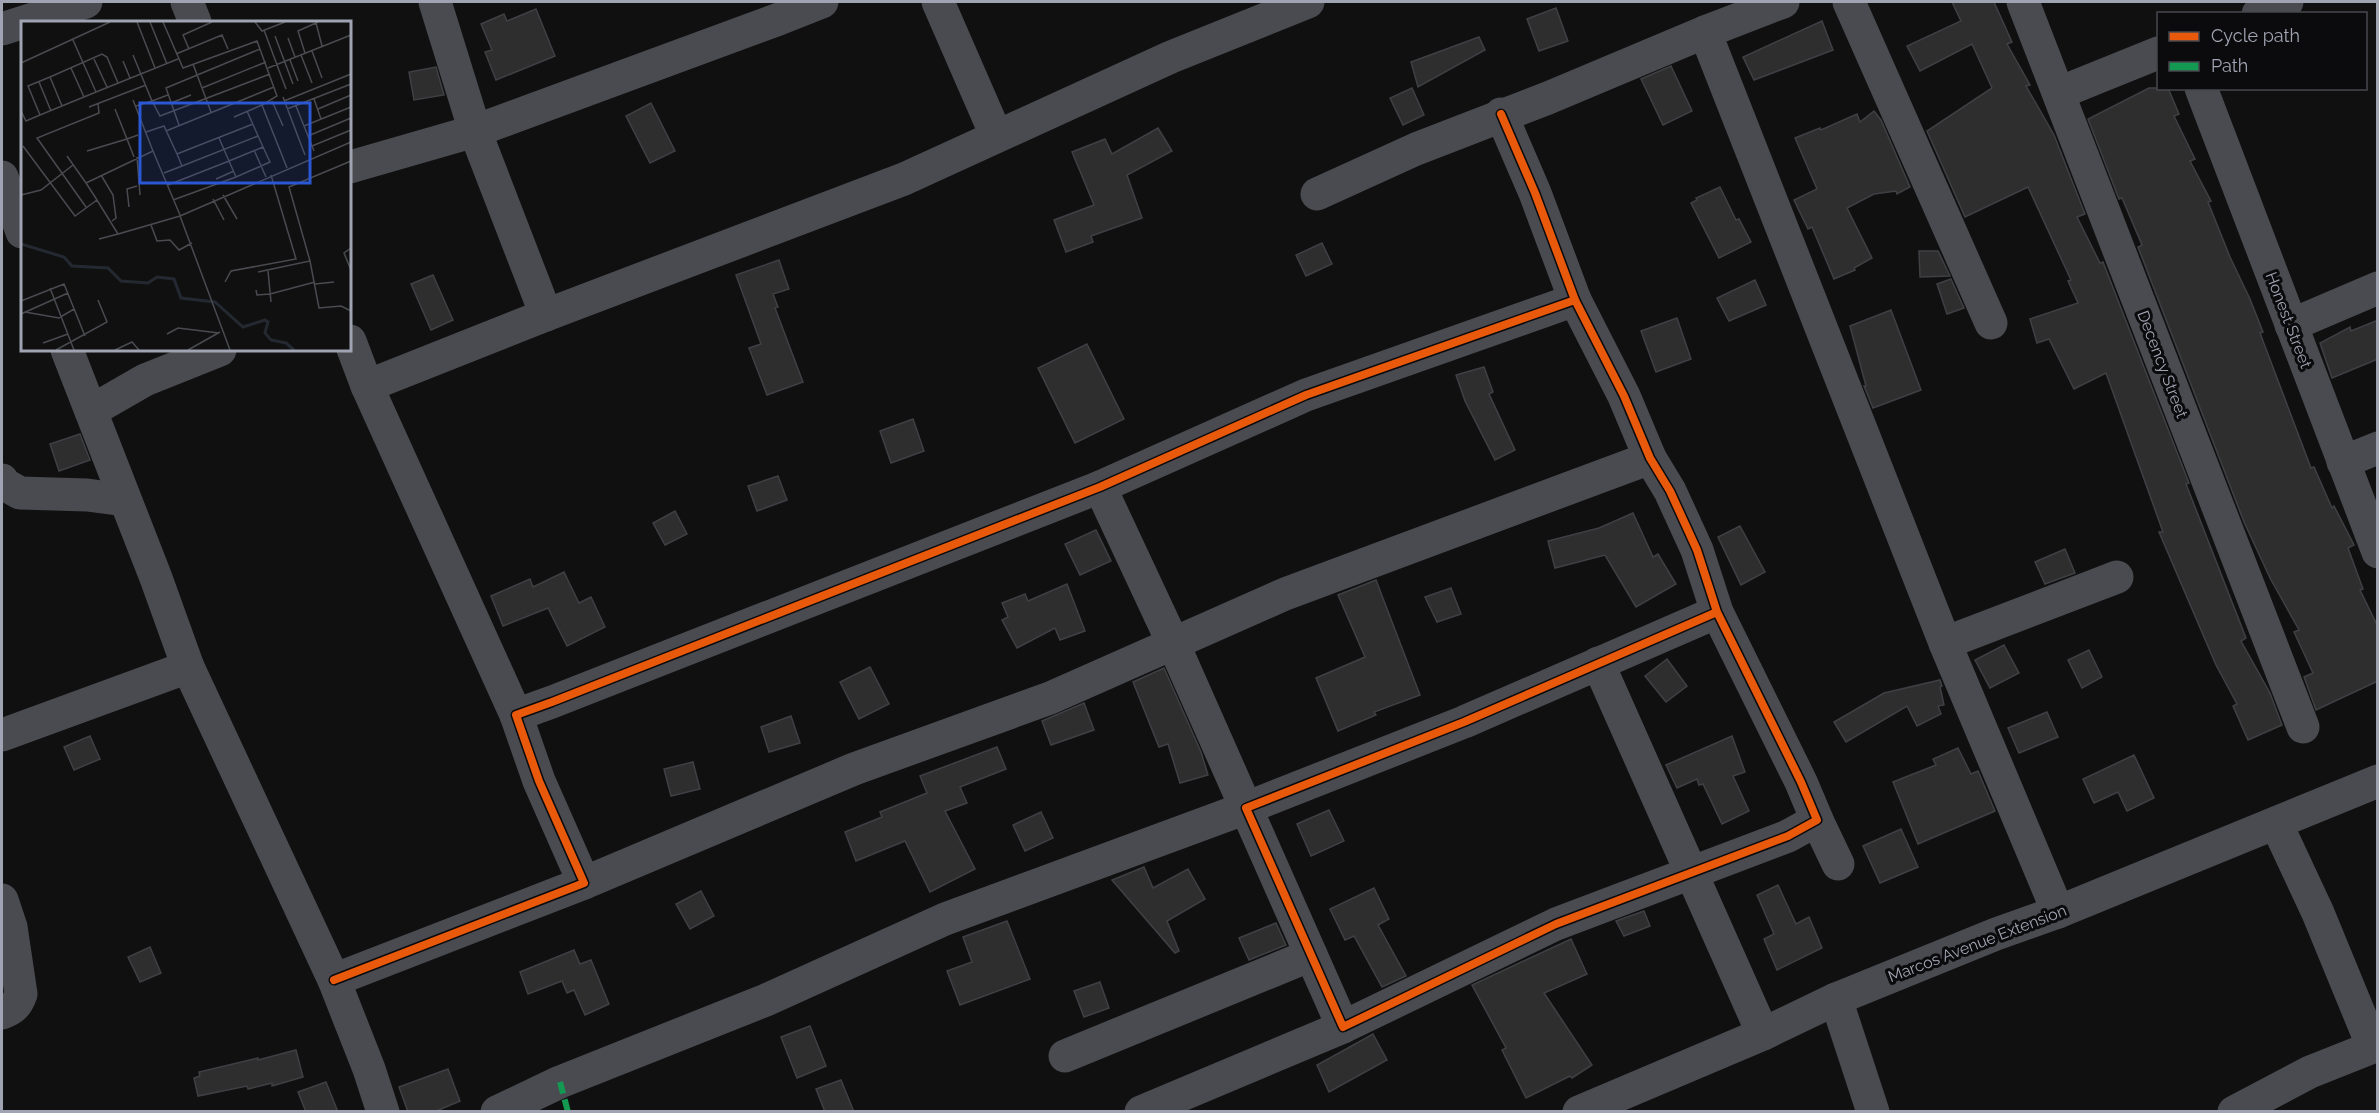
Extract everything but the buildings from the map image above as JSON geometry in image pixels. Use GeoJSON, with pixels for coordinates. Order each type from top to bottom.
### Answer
{"type":"FeatureCollection","features":[{"type":"Feature","properties":{"kind":"street"},"geometry":{"type":"LineString","coordinates":[[27,21],[86,2]]}},
{"type":"Feature","properties":{"kind":"street"},"geometry":{"type":"LineString","coordinates":[[187,2],[195,21]]}},
{"type":"Feature","properties":{"kind":"street"},"geometry":{"type":"LineString","coordinates":[[351,167],[475,131],[779,20],[822,2]]}},
{"type":"Feature","properties":{"kind":"street"},"geometry":{"type":"LineString","coordinates":[[938,2],[996,135]]}},
{"type":"Feature","properties":{"kind":"street"},"geometry":{"type":"LineString","coordinates":[[367,386],[546,315],[904,179],[1171,57],[1308,2]]}},
{"type":"Feature","properties":{"kind":"street"},"geometry":{"type":"LineString","coordinates":[[1317,194],[1416,148],[1548,98],[1783,2]]}},
{"type":"Feature","properties":{"kind":"street"},"geometry":{"type":"LineString","coordinates":[[1849,2],[1990,323]]}},
{"type":"Feature","properties":{"kind":"street","name":"Decency Street"},"geometry":{"type":"LineString","coordinates":[[2023,2],[2303,727]]}},
{"type":"Feature","properties":{"kind":"street"},"geometry":{"type":"LineString","coordinates":[[2263,12],[2287,2]]}},
{"type":"Feature","properties":{"kind":"street"},"geometry":{"type":"LineString","coordinates":[[439,3],[475,131],[546,315]]}},
{"type":"Feature","properties":{"kind":"street"},"geometry":{"type":"LineString","coordinates":[[2,29],[21,23]]}},
{"type":"Feature","properties":{"kind":"street"},"geometry":{"type":"LineString","coordinates":[[1705,32],[1945,642],[2058,912]]}},
{"type":"Feature","properties":{"kind":"street"},"geometry":{"type":"LineString","coordinates":[[2059,93],[2157,53]]}},
{"type":"Feature","properties":{"kind":"street","name":"Honest Street"},"geometry":{"type":"LineString","coordinates":[[2202,90],[2378,552]]}},
{"type":"Feature","properties":{"kind":"street"},"geometry":{"type":"LineString","coordinates":[[1501,114],[1535,193],[1575,300],[1624,396],[1650,458],[1670,491],[1697,550],[1717,612],[1801,782],[1838,864]]}},
{"type":"Feature","properties":{"kind":"street"},"geometry":{"type":"LineString","coordinates":[[2,177],[21,229]]}},
{"type":"Feature","properties":{"kind":"street"},"geometry":{"type":"LineString","coordinates":[[2291,325],[2378,288]]}},
{"type":"Feature","properties":{"kind":"street"},"geometry":{"type":"LineString","coordinates":[[516,715],[1100,487],[1306,394],[1575,300]]}},
{"type":"Feature","properties":{"kind":"street"},"geometry":{"type":"LineString","coordinates":[[351,344],[367,386],[516,715],[539,781],[584,883]]}},
{"type":"Feature","properties":{"kind":"street"},"geometry":{"type":"LineString","coordinates":[[67,351],[156,578],[188,667],[334,980],[369,1069],[383,1112]]}},
{"type":"Feature","properties":{"kind":"street"},"geometry":{"type":"LineString","coordinates":[[91,411],[145,380],[218,351]]}},
{"type":"Feature","properties":{"kind":"street"},"geometry":{"type":"LineString","coordinates":[[2343,462],[2378,448]]}},
{"type":"Feature","properties":{"kind":"street"},"geometry":{"type":"LineString","coordinates":[[334,980],[584,883],[854,769],[1050,698],[1295,590],[1650,458]]}},
{"type":"Feature","properties":{"kind":"street"},"geometry":{"type":"LineString","coordinates":[[2,480],[4,484],[20,493],[87,495],[125,500]]}},
{"type":"Feature","properties":{"kind":"street"},"geometry":{"type":"LineString","coordinates":[[1100,487],[1173,643],[1343,1027]]}},
{"type":"Feature","properties":{"kind":"street"},"geometry":{"type":"LineString","coordinates":[[1945,642],[2117,577]]}},
{"type":"Feature","properties":{"kind":"street"},"geometry":{"type":"LineString","coordinates":[[497,1112],[560,1082],[766,1000],[945,919],[1246,808],[1464,722],[1717,612]]}},
{"type":"Feature","properties":{"kind":"street"},"geometry":{"type":"LineString","coordinates":[[1598,663],[1763,1034]]}},
{"type":"Feature","properties":{"kind":"street"},"geometry":{"type":"LineString","coordinates":[[2,735],[188,667]]}},
{"type":"Feature","properties":{"kind":"street","name":"Marcos Avenue Extension"},"geometry":{"type":"LineString","coordinates":[[1580,1112],[1763,1034],[1836,999],[1996,934],[2058,912],[2378,781]]}},
{"type":"Feature","properties":{"kind":"street"},"geometry":{"type":"LineString","coordinates":[[1141,1112],[1343,1027],[1488,959],[1556,924],[1689,871],[1788,836],[1817,820]]}},
{"type":"Feature","properties":{"kind":"street"},"geometry":{"type":"LineString","coordinates":[[2234,1112],[2310,1072],[2375,1046],[2318,913],[2276,823]]}},
{"type":"Feature","properties":{"kind":"street"},"geometry":{"type":"LineString","coordinates":[[2,900],[11,927],[21,994],[17,1004],[11,1010],[2,1013]]}},
{"type":"Feature","properties":{"kind":"street"},"geometry":{"type":"LineString","coordinates":[[1065,1056],[1311,955]]}},
{"type":"Feature","properties":{"kind":"street"},"geometry":{"type":"LineString","coordinates":[[1836,999],[1873,1112]]}},
{"type":"Feature","properties":{"kind":"marked path"},"geometry":{"type":"LineString","coordinates":[[560,1082],[568,1112]]}},
{"type":"Feature","properties":{"kind":"cycle path"},"geometry":{"type":"LineString","coordinates":[[1501,114],[1535,193],[1575,300],[1624,396],[1650,458],[1670,491],[1697,550],[1717,612],[1464,722],[1246,808],[1343,1027],[1556,924],[1788,836],[1817,820],[1801,782],[1717,612]]}},
{"type":"Feature","properties":{"kind":"cycle path"},"geometry":{"type":"LineString","coordinates":[[334,980],[584,883],[539,781],[516,715],[1100,487],[1306,395],[1575,300]]}}]}
